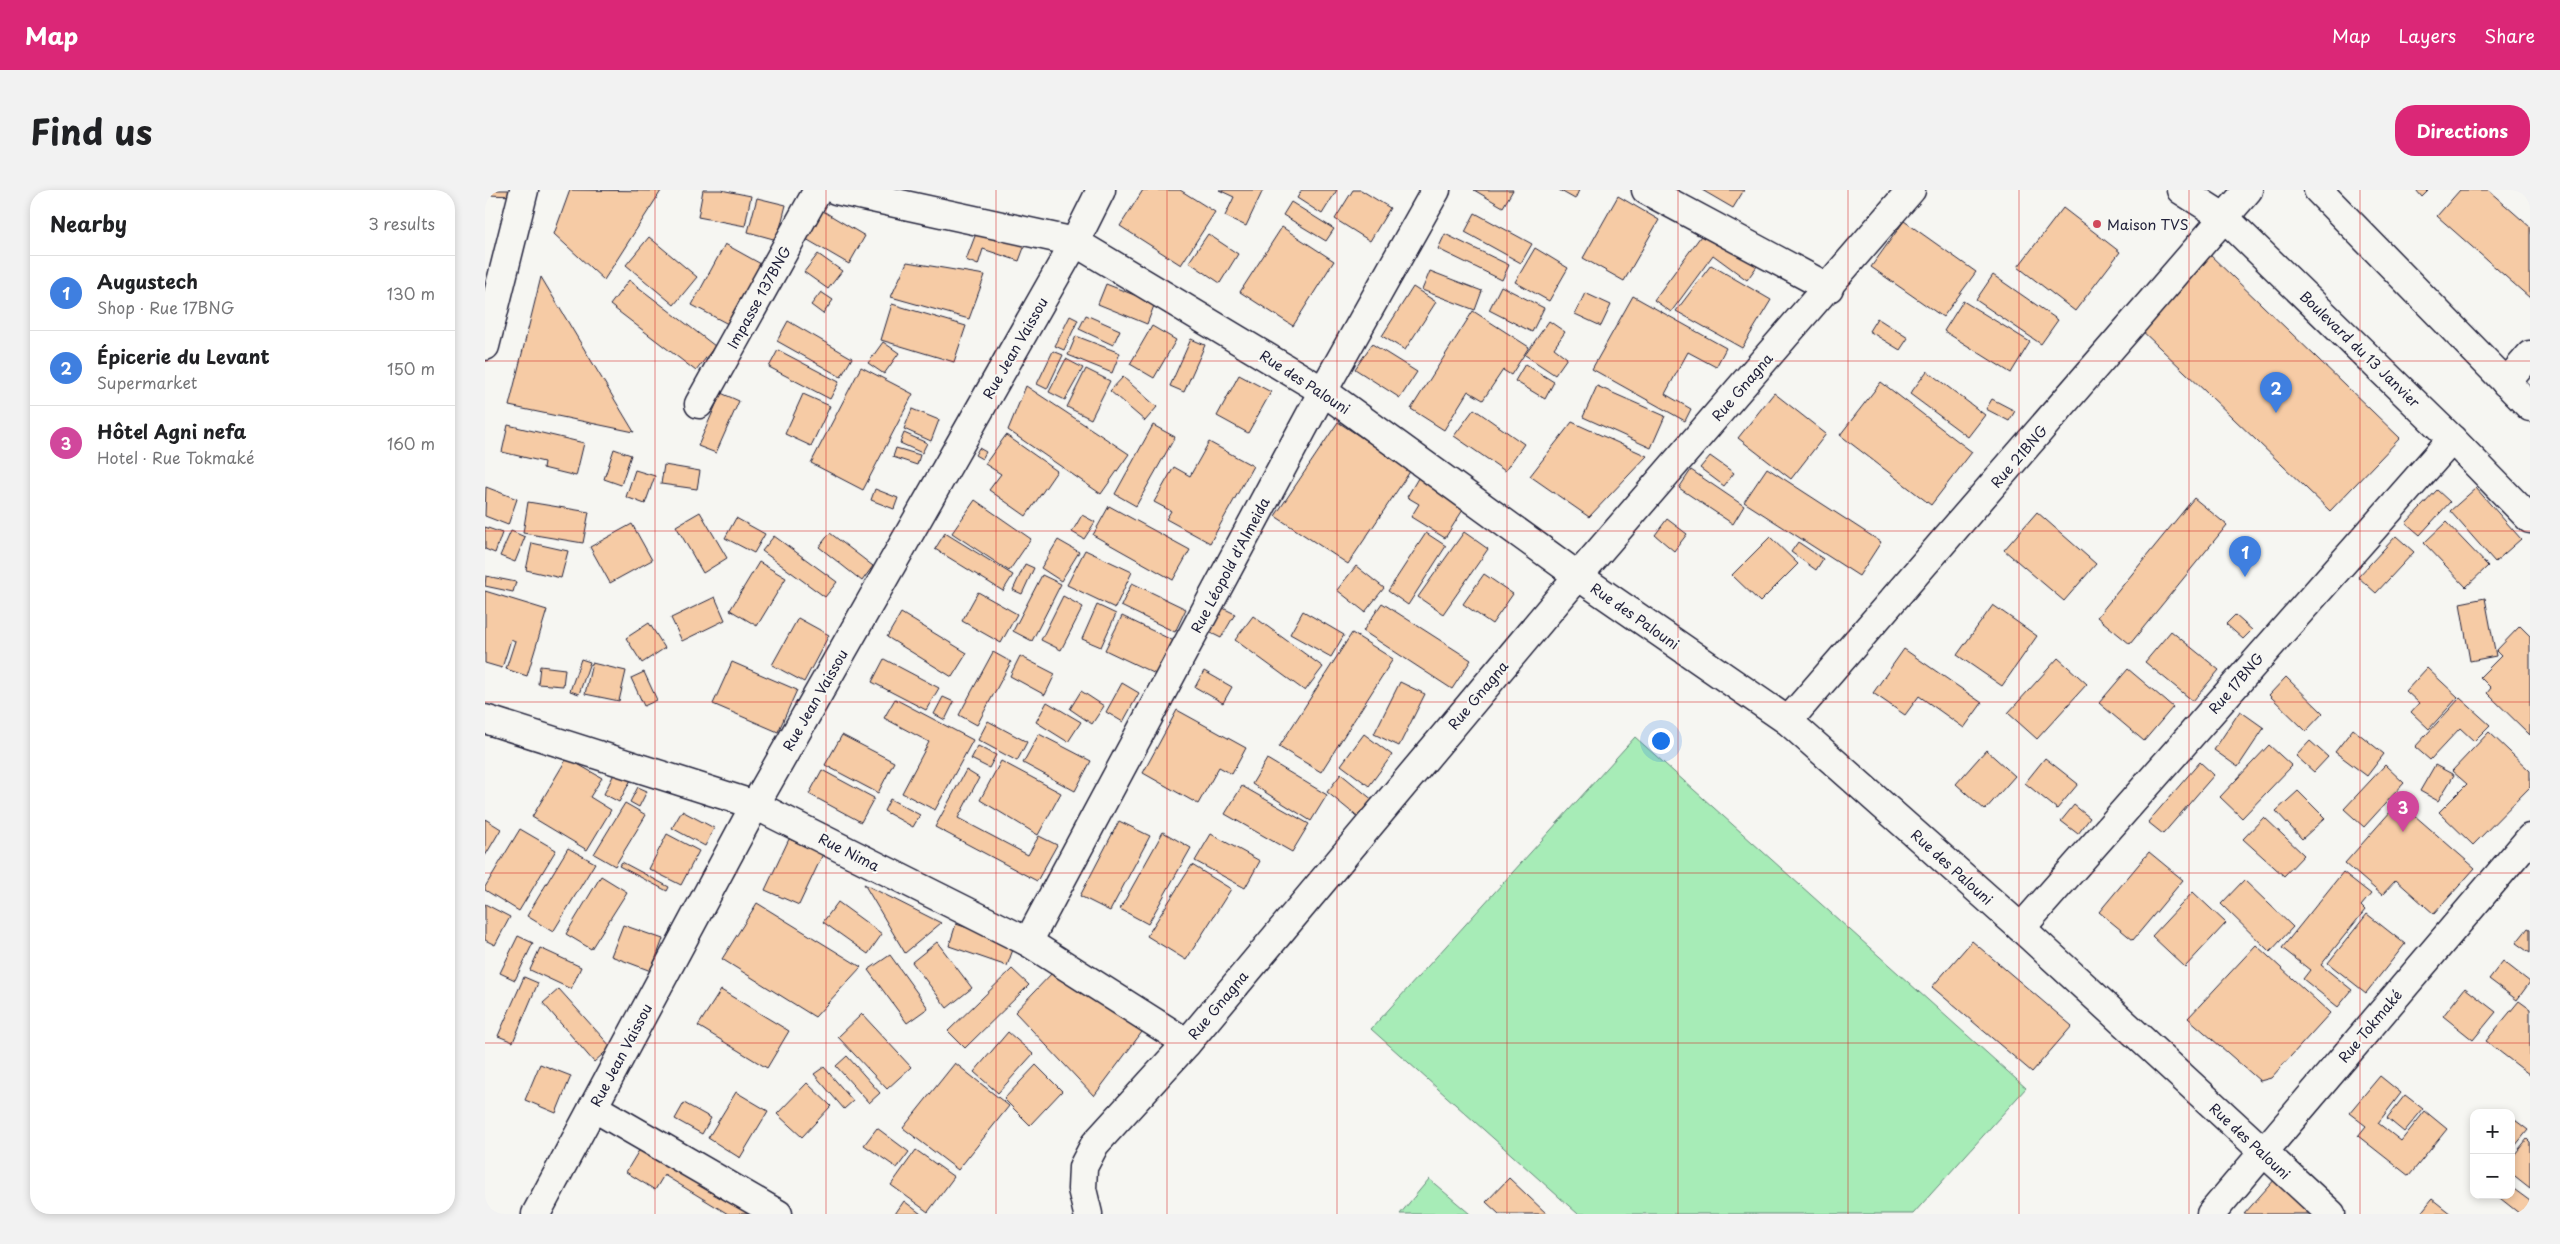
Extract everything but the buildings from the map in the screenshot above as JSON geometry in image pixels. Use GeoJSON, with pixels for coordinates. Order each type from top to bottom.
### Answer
{"type":"FeatureCollection","features":[{"type":"Feature","properties":{"kind":"main road"},"geometry":{"type":"LineString","coordinates":[[485,346],[524,190]]}},
{"type":"Feature","properties":{"kind":"main road","name":"Impasse 137BNG"},"geometry":{"type":"LineString","coordinates":[[699,404],[818,190]]}},
{"type":"Feature","properties":{"kind":"main road","name":"Rue des Palouni"},"geometry":{"type":"LineString","coordinates":[[836,190],[1075,242],[1323,391],[1578,576],[1788,721],[2021,928],[2262,1153],[2331,1214]]}},
{"type":"Feature","properties":{"kind":"main road","name":"Rue Jean Vaissou"},"geometry":{"type":"LineString","coordinates":[[536,1214],[755,805],[1075,242],[1101,190]]}},
{"type":"Feature","properties":{"kind":"main road","name":"Rue Léopold d'Almeida"},"geometry":{"type":"LineString","coordinates":[[1028,942],[1323,391],[1436,190]]}},
{"type":"Feature","properties":{"kind":"main road"},"geometry":{"type":"LineString","coordinates":[[1646,190],[1829,288]]}},
{"type":"Feature","properties":{"kind":"main road","name":"Rue Gnagna"},"geometry":{"type":"LineString","coordinates":[[1088,1214],[1083,1189],[1083,1167],[1095,1144],[1187,1043],[1578,576],[1829,288],[1911,190]]}},
{"type":"Feature","properties":{"kind":"main road","name":"Boulevard du 13 Janvier"},"geometry":{"type":"LineString","coordinates":[[2181,190],[2225,218],[2452,439],[2530,519]]}},
{"type":"Feature","properties":{"kind":"main road","name":"Rue 21BNG"},"geometry":{"type":"LineString","coordinates":[[1788,721],[2248,190]]}},
{"type":"Feature","properties":{"kind":"main road"},"geometry":{"type":"LineString","coordinates":[[2318,190],[2530,406]]}},
{"type":"Feature","properties":{"kind":"main road"},"geometry":{"type":"LineString","coordinates":[[2506,383],[2530,355]]}},
{"type":"Feature","properties":{"kind":"main road","name":"Rue 17BNG"},"geometry":{"type":"LineString","coordinates":[[2021,928],[2452,439]]}},
{"type":"Feature","properties":{"kind":"main road","name":"Rue Nima"},"geometry":{"type":"LineString","coordinates":[[485,720],[755,805],[1028,942],[1187,1043]]}},
{"type":"Feature","properties":{"kind":"main road","name":"Rue Tokmaké"},"geometry":{"type":"LineString","coordinates":[[2211,1214],[2530,838]]}},
{"type":"Feature","properties":{"kind":"main road"},"geometry":{"type":"LineString","coordinates":[[593,1107],[778,1214]]}},
{"type":"Feature","properties":{"kind":"green space"},"geometry":{"type":"Polygon","coordinates":[[[1635,737],[2026,1088],[1913,1214],[1578,1214],[1371,1029],[1635,737]]]}},
{"type":"Feature","properties":{"kind":"green space"},"geometry":{"type":"Polygon","coordinates":[[[1429,1179],[1470,1214],[1400,1214],[1429,1179]]]}},
{"type":"Feature","properties":{"kind":"place","name":"Maison TVS"},"geometry":{"type":"Point","coordinates":[2097,224]}},
{"type":"Feature","properties":{"kind":"place","name":"Épicerie du Levant"},"geometry":{"type":"Point","coordinates":[2276,413]}},
{"type":"Feature","properties":{"kind":"place","name":"Augustech"},"geometry":{"type":"Point","coordinates":[2245,577]}},
{"type":"Feature","properties":{"kind":"place","name":"Hôtel Agni nefa"},"geometry":{"type":"Point","coordinates":[2403,832]}}]}
